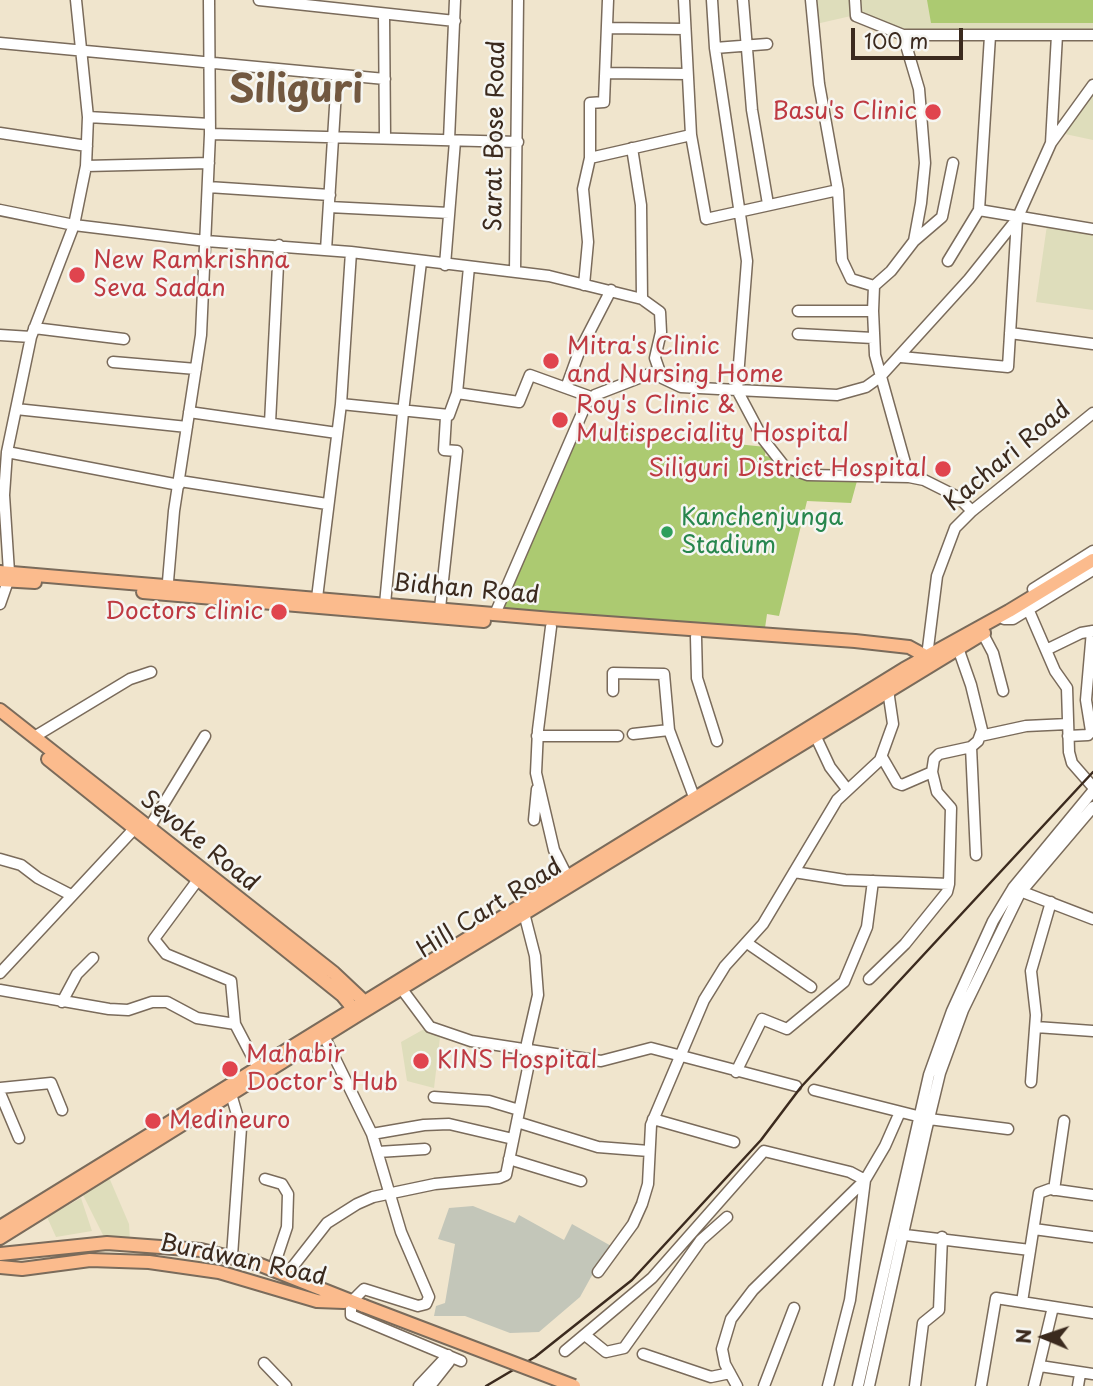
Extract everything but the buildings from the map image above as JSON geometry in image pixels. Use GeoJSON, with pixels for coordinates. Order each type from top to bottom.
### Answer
{"type":"FeatureCollection","features":[{"type":"Feature","properties":{"kind":"main road"},"geometry":{"type":"LineString","coordinates":[[1005,616],[1093,560]]}},
{"type":"Feature","properties":{"kind":"main road","name":"Bidhan Road"},"geometry":{"type":"LineString","coordinates":[[4,576],[896,649],[925,662]]}},
{"type":"Feature","properties":{"kind":"main road","name":"Bidhan Road"},"geometry":{"type":"LineString","coordinates":[[203,592],[317,598],[340,605],[385,604],[440,608],[551,627],[607,627]]}},
{"type":"Feature","properties":{"kind":"main road","name":"Hill Cart Road"},"geometry":{"type":"LineString","coordinates":[[0,1227],[257,1066],[355,1011],[694,797],[1005,616]]}},
{"type":"Feature","properties":{"kind":"main road","name":"Hill Cart Road"},"geometry":{"type":"LineString","coordinates":[[367,1003],[401,988],[524,914],[888,690],[925,662],[983,634],[1005,616]]}},
{"type":"Feature","properties":{"kind":"main road","name":"Sevoke Road"},"geometry":{"type":"LineString","coordinates":[[0,710],[197,881],[250,916],[342,995],[355,1011]]}},
{"type":"Feature","properties":{"kind":"main road","name":"Sevoke Road"},"geometry":{"type":"LineString","coordinates":[[0,721],[250,916],[367,1003]]}},
{"type":"Feature","properties":{"kind":"main road","name":"Hill Cart Road"},"geometry":{"type":"LineString","coordinates":[[0,1238],[324,1036],[355,1011]]}},
{"type":"Feature","properties":{"kind":"main road","name":"Burdwan Road"},"geometry":{"type":"LineString","coordinates":[[0,1254],[120,1243],[177,1247],[232,1256],[287,1274],[358,1304],[574,1386]]}},
{"type":"Feature","properties":{"kind":"main road","name":"Burdwan Road"},"geometry":{"type":"LineString","coordinates":[[0,1267],[22,1269],[90,1260],[149,1262],[219,1272],[317,1301],[358,1304]]}},
{"type":"Feature","properties":{"kind":"street"},"geometry":{"type":"LineString","coordinates":[[0,604],[4,576],[7,452],[33,333],[74,225],[86,166],[88,117],[76,0]]}},
{"type":"Feature","properties":{"kind":"street"},"geometry":{"type":"LineString","coordinates":[[168,589],[179,483],[196,369],[206,241],[210,129],[209,0]]}},
{"type":"Feature","properties":{"kind":"street"},"geometry":{"type":"LineString","coordinates":[[259,0],[290,1],[455,21]]}},
{"type":"Feature","properties":{"kind":"street"},"geometry":{"type":"LineString","coordinates":[[445,264],[456,0]]}},
{"type":"Feature","properties":{"kind":"street","name":"Sarat Bose Road"},"geometry":{"type":"LineString","coordinates":[[515,272],[518,0]]}},
{"type":"Feature","properties":{"kind":"street"},"geometry":{"type":"LineString","coordinates":[[584,285],[588,242],[583,189],[590,158],[590,103],[604,102],[608,0]]}},
{"type":"Feature","properties":{"kind":"street"},"geometry":{"type":"LineString","coordinates":[[684,0],[691,135],[706,219],[838,190]]}},
{"type":"Feature","properties":{"kind":"street"},"geometry":{"type":"LineString","coordinates":[[712,0],[715,48],[747,261],[737,390],[762,439],[785,467],[808,475],[909,477],[937,485],[958,497],[972,511]]}},
{"type":"Feature","properties":{"kind":"street"},"geometry":{"type":"LineString","coordinates":[[743,0],[752,110],[768,204]]}},
{"type":"Feature","properties":{"kind":"street"},"geometry":{"type":"LineString","coordinates":[[811,0],[819,84],[838,190],[844,268],[854,282],[874,286]]}},
{"type":"Feature","properties":{"kind":"street"},"geometry":{"type":"LineString","coordinates":[[855,0],[856,16],[903,35],[1093,35]]}},
{"type":"Feature","properties":{"kind":"street"},"geometry":{"type":"LineString","coordinates":[[384,14],[385,137]]}},
{"type":"Feature","properties":{"kind":"street"},"geometry":{"type":"LineString","coordinates":[[608,28],[685,29]]}},
{"type":"Feature","properties":{"kind":"street"},"geometry":{"type":"LineString","coordinates":[[903,35],[919,89],[925,163],[914,241]]}},
{"type":"Feature","properties":{"kind":"street"},"geometry":{"type":"LineString","coordinates":[[1051,143],[1057,35]]}},
{"type":"Feature","properties":{"kind":"street"},"geometry":{"type":"LineString","coordinates":[[948,261],[979,210],[990,36]]}},
{"type":"Feature","properties":{"kind":"street"},"geometry":{"type":"LineString","coordinates":[[0,43],[385,79]]}},
{"type":"Feature","properties":{"kind":"street"},"geometry":{"type":"LineString","coordinates":[[715,48],[767,44]]}},
{"type":"Feature","properties":{"kind":"street"},"geometry":{"type":"LineString","coordinates":[[606,73],[687,75]]}},
{"type":"Feature","properties":{"kind":"street"},"geometry":{"type":"LineString","coordinates":[[326,250],[337,75]]}},
{"type":"Feature","properties":{"kind":"street"},"geometry":{"type":"LineString","coordinates":[[0,210],[74,225],[206,241],[351,252],[515,272],[611,290],[642,299],[660,312],[662,321],[655,358],[657,372],[662,378],[681,387],[837,395],[866,387],[901,357],[1017,219],[1051,143],[1093,85]]}},
{"type":"Feature","properties":{"kind":"street"},"geometry":{"type":"LineString","coordinates":[[88,117],[210,129],[518,142]]}},
{"type":"Feature","properties":{"kind":"street"},"geometry":{"type":"LineString","coordinates":[[0,133],[87,146]]}},
{"type":"Feature","properties":{"kind":"street"},"geometry":{"type":"LineString","coordinates":[[590,158],[691,135]]}},
{"type":"Feature","properties":{"kind":"street"},"geometry":{"type":"LineString","coordinates":[[632,148],[640,205],[642,299]]}},
{"type":"Feature","properties":{"kind":"street"},"geometry":{"type":"LineString","coordinates":[[86,166],[209,163]]}},
{"type":"Feature","properties":{"kind":"street"},"geometry":{"type":"LineString","coordinates":[[909,477],[880,377],[873,338],[874,286],[891,271],[914,241],[942,217],[953,163]]}},
{"type":"Feature","properties":{"kind":"street"},"geometry":{"type":"LineString","coordinates":[[208,187],[330,195]]}},
{"type":"Feature","properties":{"kind":"street"},"geometry":{"type":"LineString","coordinates":[[329,207],[449,213]]}},
{"type":"Feature","properties":{"kind":"street"},"geometry":{"type":"LineString","coordinates":[[979,210],[1017,219],[1093,229]]}},
{"type":"Feature","properties":{"kind":"street"},"geometry":{"type":"LineString","coordinates":[[901,357],[1008,367],[1017,219]]}},
{"type":"Feature","properties":{"kind":"street"},"geometry":{"type":"LineString","coordinates":[[270,423],[279,246]]}},
{"type":"Feature","properties":{"kind":"street"},"geometry":{"type":"LineString","coordinates":[[317,598],[341,404],[351,252]]}},
{"type":"Feature","properties":{"kind":"street"},"geometry":{"type":"LineString","coordinates":[[385,604],[403,412],[421,262]]}},
{"type":"Feature","properties":{"kind":"street"},"geometry":{"type":"LineString","coordinates":[[440,608],[457,451],[444,450],[446,417],[457,393],[469,267]]}},
{"type":"Feature","properties":{"kind":"street"},"geometry":{"type":"LineString","coordinates":[[566,388],[579,352],[611,290]]}},
{"type":"Feature","properties":{"kind":"street"},"geometry":{"type":"LineString","coordinates":[[798,311],[873,311]]}},
{"type":"Feature","properties":{"kind":"street"},"geometry":{"type":"LineString","coordinates":[[0,335],[33,333],[124,339]]}},
{"type":"Feature","properties":{"kind":"street"},"geometry":{"type":"LineString","coordinates":[[1010,333],[1093,344]]}},
{"type":"Feature","properties":{"kind":"street"},"geometry":{"type":"LineString","coordinates":[[798,334],[873,338]]}},
{"type":"Feature","properties":{"kind":"street"},"geometry":{"type":"LineString","coordinates":[[113,362],[196,369]]}},
{"type":"Feature","properties":{"kind":"street"},"geometry":{"type":"LineString","coordinates":[[457,393],[519,402],[530,376],[591,397],[657,372]]}},
{"type":"Feature","properties":{"kind":"street"},"geometry":{"type":"LineString","coordinates":[[493,618],[591,397]]}},
{"type":"Feature","properties":{"kind":"street"},"geometry":{"type":"LineString","coordinates":[[341,404],[446,417]]}},
{"type":"Feature","properties":{"kind":"street"},"geometry":{"type":"LineString","coordinates":[[16,409],[187,427]]}},
{"type":"Feature","properties":{"kind":"street"},"geometry":{"type":"LineString","coordinates":[[189,412],[337,433]]}},
{"type":"Feature","properties":{"kind":"street","name":"Kachari Road"},"geometry":{"type":"LineString","coordinates":[[925,662],[940,563],[955,528],[972,511],[1093,414]]}},
{"type":"Feature","properties":{"kind":"street"},"geometry":{"type":"LineString","coordinates":[[7,452],[179,483],[327,504]]}},
{"type":"Feature","properties":{"kind":"street"},"geometry":{"type":"LineString","coordinates":[[1093,551],[1002,609],[1005,616],[1013,619],[1029,611],[1093,570]]}},
{"type":"Feature","properties":{"kind":"street"},"geometry":{"type":"LineString","coordinates":[[869,1386],[924,1118],[929,1074],[952,1011],[993,921],[1093,789],[1072,763],[1068,736],[1067,688],[1029,611]]}},
{"type":"Feature","properties":{"kind":"street"},"geometry":{"type":"LineString","coordinates":[[548,819],[533,820],[537,788],[537,736],[551,627]]}},
{"type":"Feature","properties":{"kind":"street"},"geometry":{"type":"LineString","coordinates":[[1046,650],[1093,631],[1086,700],[1091,731],[1088,735],[1068,736]]}},
{"type":"Feature","properties":{"kind":"street"},"geometry":{"type":"LineString","coordinates":[[696,633],[697,678],[718,741]]}},
{"type":"Feature","properties":{"kind":"street"},"geometry":{"type":"LineString","coordinates":[[983,634],[993,653],[1003,691]]}},
{"type":"Feature","properties":{"kind":"street"},"geometry":{"type":"LineString","coordinates":[[958,648],[971,685],[981,736]]}},
{"type":"Feature","properties":{"kind":"street"},"geometry":{"type":"LineString","coordinates":[[34,737],[130,679],[151,672]]}},
{"type":"Feature","properties":{"kind":"street"},"geometry":{"type":"LineString","coordinates":[[613,691],[613,673],[664,674],[669,730],[694,797]]}},
{"type":"Feature","properties":{"kind":"street"},"geometry":{"type":"LineString","coordinates":[[598,1272],[633,1224],[642,1204],[648,1184],[653,1119],[708,993],[726,966],[763,924],[847,789],[882,757],[892,723],[888,690]]}},
{"type":"Feature","properties":{"kind":"street"},"geometry":{"type":"LineString","coordinates":[[869,979],[905,944],[947,892],[951,808],[937,792],[932,772],[935,756],[971,747],[981,736],[1027,726],[1068,724]]}},
{"type":"Feature","properties":{"kind":"street"},"geometry":{"type":"LineString","coordinates":[[633,734],[669,730]]}},
{"type":"Feature","properties":{"kind":"street"},"geometry":{"type":"LineString","coordinates":[[815,735],[830,767],[847,789]]}},
{"type":"Feature","properties":{"kind":"street"},"geometry":{"type":"LineString","coordinates":[[0,973],[71,895],[142,831],[205,736]]}},
{"type":"Feature","properties":{"kind":"street"},"geometry":{"type":"LineString","coordinates":[[537,736],[618,736]]}},
{"type":"Feature","properties":{"kind":"street"},"geometry":{"type":"LineString","coordinates":[[971,747],[976,855]]}},
{"type":"Feature","properties":{"kind":"street"},"geometry":{"type":"LineString","coordinates":[[882,757],[897,783],[902,785],[932,772]]}},
{"type":"Feature","properties":{"kind":"street"},"geometry":{"type":"LineString","coordinates":[[537,788],[548,819],[554,850],[567,876]]}},
{"type":"Feature","properties":{"kind":"street"},"geometry":{"type":"LineString","coordinates":[[1017,890],[1093,807]]}},
{"type":"Feature","properties":{"kind":"street"},"geometry":{"type":"LineString","coordinates":[[0,859],[22,865],[38,878],[71,895]]}},
{"type":"Feature","properties":{"kind":"street"},"geometry":{"type":"LineString","coordinates":[[794,872],[808,876],[949,884]]}},
{"type":"Feature","properties":{"kind":"street"},"geometry":{"type":"LineString","coordinates":[[197,881],[154,939],[166,954],[232,981],[235,1024],[257,1066]]}},
{"type":"Feature","properties":{"kind":"street"},"geometry":{"type":"LineString","coordinates":[[736,1072],[762,1019],[787,1029],[844,982],[867,927],[873,881]]}},
{"type":"Feature","properties":{"kind":"street"},"geometry":{"type":"LineString","coordinates":[[1017,890],[1093,919]]}},
{"type":"Feature","properties":{"kind":"street"},"geometry":{"type":"LineString","coordinates":[[1031,1082],[1036,1027],[1031,971],[1051,902]]}},
{"type":"Feature","properties":{"kind":"street"},"geometry":{"type":"LineString","coordinates":[[287,1274],[327,1223],[357,1204],[435,1184],[502,1178],[506,1175],[519,1110],[528,1035],[537,1009],[538,972],[524,914]]}},
{"type":"Feature","properties":{"kind":"street"},"geometry":{"type":"LineString","coordinates":[[747,943],[811,987]]}},
{"type":"Feature","properties":{"kind":"street"},"geometry":{"type":"LineString","coordinates":[[62,1002],[77,974],[93,958]]}},
{"type":"Feature","properties":{"kind":"street"},"geometry":{"type":"LineString","coordinates":[[401,988],[426,1022],[436,1030],[499,1048],[601,1061],[651,1048],[796,1086]]}},
{"type":"Feature","properties":{"kind":"street"},"geometry":{"type":"LineString","coordinates":[[0,990],[121,1010],[158,1001],[167,1002],[197,1018],[235,1024]]}},
{"type":"Feature","properties":{"kind":"street"},"geometry":{"type":"LineString","coordinates":[[1036,1027],[1093,1031]]}},
{"type":"Feature","properties":{"kind":"street"},"geometry":{"type":"LineString","coordinates":[[324,1036],[372,1134],[392,1194],[401,1232],[427,1293],[428,1303],[418,1306],[364,1289],[351,1315],[454,1358],[419,1386]]}},
{"type":"Feature","properties":{"kind":"street"},"geometry":{"type":"LineString","coordinates":[[19,1138],[0,1090],[51,1083],[62,1110]]}},
{"type":"Feature","properties":{"kind":"street"},"geometry":{"type":"LineString","coordinates":[[814,1090],[924,1118],[1008,1129]]}},
{"type":"Feature","properties":{"kind":"street"},"geometry":{"type":"LineString","coordinates":[[231,1094],[241,1128],[232,1256]]}},
{"type":"Feature","properties":{"kind":"street"},"geometry":{"type":"LineString","coordinates":[[434,1097],[477,1100],[519,1110]]}},
{"type":"Feature","properties":{"kind":"street"},"geometry":{"type":"LineString","coordinates":[[737,1386],[722,1349],[731,1319],[753,1290],[865,1180],[886,1146],[900,1112]]}},
{"type":"Feature","properties":{"kind":"street"},"geometry":{"type":"LineString","coordinates":[[653,1119],[734,1142]]}},
{"type":"Feature","properties":{"kind":"street"},"geometry":{"type":"LineString","coordinates":[[1054,1190],[1064,1121]]}},
{"type":"Feature","properties":{"kind":"street"},"geometry":{"type":"LineString","coordinates":[[517,1122],[598,1146],[649,1151]]}},
{"type":"Feature","properties":{"kind":"street"},"geometry":{"type":"LineString","coordinates":[[372,1134],[424,1125],[449,1124],[513,1139]]}},
{"type":"Feature","properties":{"kind":"street"},"geometry":{"type":"LineString","coordinates":[[378,1152],[425,1149]]}},
{"type":"Feature","properties":{"kind":"street"},"geometry":{"type":"LineString","coordinates":[[565,1351],[652,1278],[764,1151],[850,1172],[865,1180]]}},
{"type":"Feature","properties":{"kind":"street"},"geometry":{"type":"LineString","coordinates":[[509,1159],[581,1181]]}},
{"type":"Feature","properties":{"kind":"street"},"geometry":{"type":"LineString","coordinates":[[265,1179],[282,1184],[288,1194],[287,1227],[273,1269]]}},
{"type":"Feature","properties":{"kind":"street"},"geometry":{"type":"LineString","coordinates":[[828,1386],[850,1300],[865,1180]]}},
{"type":"Feature","properties":{"kind":"street"},"geometry":{"type":"LineString","coordinates":[[1023,1302],[1039,1193],[1054,1190],[1093,1195]]}},
{"type":"Feature","properties":{"kind":"street"},"geometry":{"type":"LineString","coordinates":[[585,1335],[606,1352],[624,1348],[701,1240],[727,1217]]}},
{"type":"Feature","properties":{"kind":"street"},"geometry":{"type":"LineString","coordinates":[[1034,1228],[1093,1237]]}},
{"type":"Feature","properties":{"kind":"street"},"geometry":{"type":"LineString","coordinates":[[898,1235],[942,1237],[1030,1250]]}},
{"type":"Feature","properties":{"kind":"street"},"geometry":{"type":"LineString","coordinates":[[858,1386],[898,1235]]}},
{"type":"Feature","properties":{"kind":"street"},"geometry":{"type":"LineString","coordinates":[[915,1386],[923,1323],[939,1310],[942,1237]]}},
{"type":"Feature","properties":{"kind":"street"},"geometry":{"type":"LineString","coordinates":[[981,1386],[996,1298],[1093,1313]]}},
{"type":"Feature","properties":{"kind":"street"},"geometry":{"type":"LineString","coordinates":[[1034,1386],[1053,1307]]}},
{"type":"Feature","properties":{"kind":"street"},"geometry":{"type":"LineString","coordinates":[[764,1386],[794,1308]]}},
{"type":"Feature","properties":{"kind":"street"},"geometry":{"type":"LineString","coordinates":[[643,1354],[711,1377],[730,1373]]}},
{"type":"Feature","properties":{"kind":"street"},"geometry":{"type":"LineString","coordinates":[[264,1363],[286,1386]]}},
{"type":"Feature","properties":{"kind":"street"},"geometry":{"type":"LineString","coordinates":[[430,1386],[444,1366]]}},
{"type":"Feature","properties":{"kind":"street"},"geometry":{"type":"LineString","coordinates":[[1040,1366],[1093,1374]]}},
{"type":"Feature","properties":{"kind":"street"},"geometry":{"type":"LineString","coordinates":[[1078,1386],[1080,1374]]}},
{"type":"Feature","properties":{"kind":"shaded area"},"geometry":{"type":"Polygon","coordinates":[[[814,0],[849,0],[851,16],[816,24],[814,0]]]}},
{"type":"Feature","properties":{"kind":"shaded area"},"geometry":{"type":"Polygon","coordinates":[[[858,0],[1093,0],[1093,30],[907,31],[858,11],[858,0]]]}},
{"type":"Feature","properties":{"kind":"shaded area"},"geometry":{"type":"Polygon","coordinates":[[[1093,92],[1093,140],[1065,134],[1093,92]]]}},
{"type":"Feature","properties":{"kind":"shaded area"},"geometry":{"type":"Polygon","coordinates":[[[1047,225],[1093,232],[1093,310],[1036,302],[1047,225]]]}},
{"type":"Feature","properties":{"kind":"shaded area","name":"KINS Hospital"},"geometry":{"type":"Polygon","coordinates":[[[426,1028],[440,1037],[434,1088],[407,1081],[401,1042],[426,1028]]]}},
{"type":"Feature","properties":{"kind":"shaded area"},"geometry":{"type":"Polygon","coordinates":[[[108,1175],[129,1224],[130,1241],[106,1241],[82,1193],[108,1175]]]}},
{"type":"Feature","properties":{"kind":"shaded area"},"geometry":{"type":"Polygon","coordinates":[[[81,1198],[92,1231],[56,1237],[47,1217],[81,1198]]]}},
{"type":"Feature","properties":{"kind":"shaded area"},"geometry":{"type":"Polygon","coordinates":[[[473,1206],[515,1223],[519,1215],[564,1240],[572,1224],[613,1247],[596,1268],[580,1297],[539,1332],[510,1333],[465,1316],[434,1316],[436,1306],[445,1303],[455,1244],[438,1239],[449,1208],[473,1206]]]}},
{"type":"Feature","properties":{"kind":"green space"},"geometry":{"type":"Polygon","coordinates":[[[927,0],[1093,0],[1093,23],[931,23],[927,0]]]}},
{"type":"Feature","properties":{"kind":"green space","name":"Kanchenjunga Stadium"},"geometry":{"type":"Polygon","coordinates":[[[580,428],[766,447],[765,456],[772,457],[784,474],[857,481],[851,503],[807,501],[779,616],[767,614],[765,628],[499,611],[580,428]]]}},
{"type":"Feature","properties":{"kind":"railway"},"geometry":{"type":"LineString","coordinates":[[486,1386],[535,1357],[632,1280],[761,1140],[801,1087],[1093,772]]}},
{"type":"Feature","properties":{"kind":"place","name":"Basu's Clinic"},"geometry":{"type":"Point","coordinates":[933,112]}},
{"type":"Feature","properties":{"kind":"place","name":"New Ramkrishna Seva Sadan"},"geometry":{"type":"Point","coordinates":[77,275]}},
{"type":"Feature","properties":{"kind":"place","name":"Mitra's Clinic and Nursing Home"},"geometry":{"type":"Point","coordinates":[551,361]}},
{"type":"Feature","properties":{"kind":"place","name":"Roy's Clinic & Multispeciality Hospital"},"geometry":{"type":"Point","coordinates":[560,420]}},
{"type":"Feature","properties":{"kind":"place","name":"Siliguri District Hospital"},"geometry":{"type":"Point","coordinates":[943,469]}},
{"type":"Feature","properties":{"kind":"place","name":"Kanchenjunga Stadium"},"geometry":{"type":"Point","coordinates":[667,532]}},
{"type":"Feature","properties":{"kind":"place","name":"Doctors clinic"},"geometry":{"type":"Point","coordinates":[279,612]}},
{"type":"Feature","properties":{"kind":"place","name":"KINS Hospital"},"geometry":{"type":"Point","coordinates":[421,1061]}},
{"type":"Feature","properties":{"kind":"place","name":"Mahabir Doctor's Hub"},"geometry":{"type":"Point","coordinates":[230,1069]}},
{"type":"Feature","properties":{"kind":"place","name":"Medineuro"},"geometry":{"type":"Point","coordinates":[153,1121]}},
{"type":"Feature","properties":{"kind":"district","name":"Siliguri"},"geometry":{"type":"Point","coordinates":[296,92]}}]}
